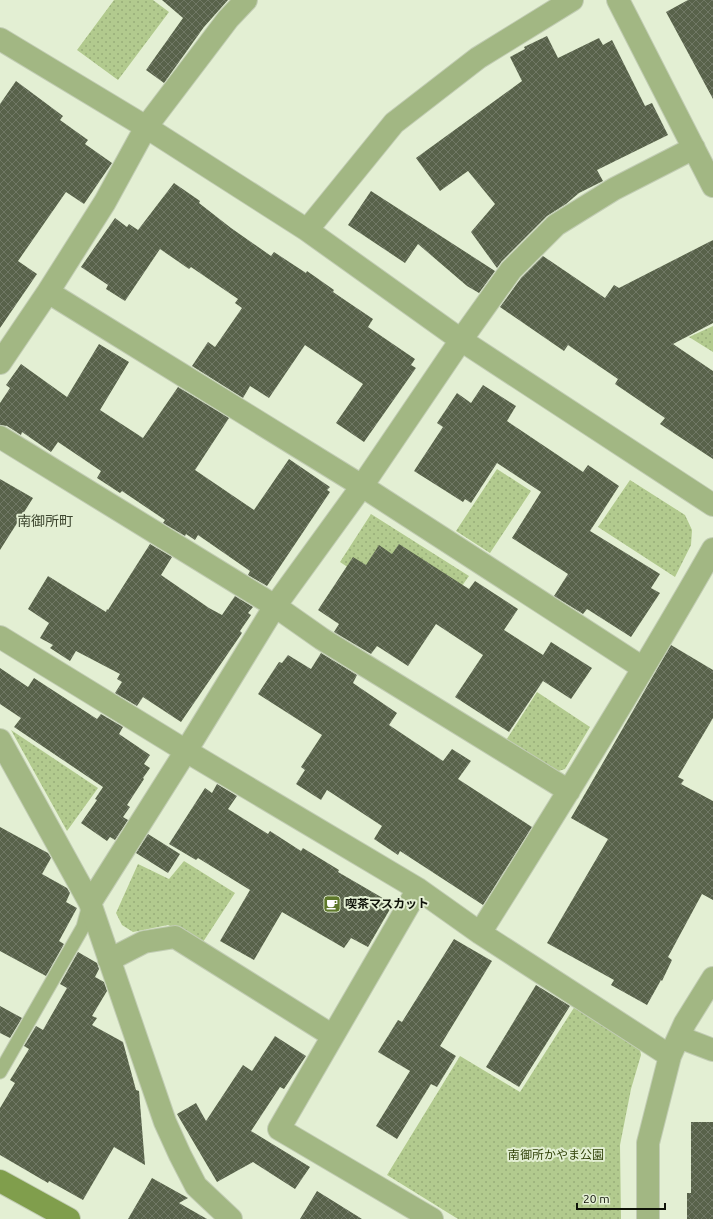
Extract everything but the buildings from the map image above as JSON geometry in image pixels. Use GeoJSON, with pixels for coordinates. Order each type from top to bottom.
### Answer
{"type":"FeatureCollection","features":[{"type":"Feature","properties":{"kind":"main road"},"geometry":{"type":"LineString","coordinates":[[2,1186],[69,1219]]}},
{"type":"Feature","properties":{"kind":"street"},"geometry":{"type":"LineString","coordinates":[[0,363],[48,292],[105,202],[146,127],[228,19],[246,0]]}},
{"type":"Feature","properties":{"kind":"street"},"geometry":{"type":"LineString","coordinates":[[307,230],[394,123],[478,58],[572,0]]}},
{"type":"Feature","properties":{"kind":"street"},"geometry":{"type":"LineString","coordinates":[[618,0],[713,186]]}},
{"type":"Feature","properties":{"kind":"street"},"geometry":{"type":"LineString","coordinates":[[0,39],[146,127],[307,230],[461,340],[713,505]]}},
{"type":"Feature","properties":{"kind":"street"},"geometry":{"type":"LineString","coordinates":[[90,903],[275,606],[362,486],[461,340],[511,270],[556,225],[614,189],[694,148]]}},
{"type":"Feature","properties":{"kind":"street"},"geometry":{"type":"LineString","coordinates":[[48,292],[362,486],[643,668]]}},
{"type":"Feature","properties":{"kind":"street"},"geometry":{"type":"LineString","coordinates":[[0,437],[275,606],[322,640],[569,791]]}},
{"type":"Feature","properties":{"kind":"street"},"geometry":{"type":"LineString","coordinates":[[480,932],[569,791],[713,549]]}},
{"type":"Feature","properties":{"kind":"street"},"geometry":{"type":"LineString","coordinates":[[0,637],[186,751],[418,890],[670,1056]]}},
{"type":"Feature","properties":{"kind":"street"},"geometry":{"type":"LineString","coordinates":[[0,740],[90,903],[165,1122],[180,1155],[196,1186],[230,1219]]}},
{"type":"Feature","properties":{"kind":"street"},"geometry":{"type":"LineString","coordinates":[[418,890],[279,1129],[432,1219]]}},
{"type":"Feature","properties":{"kind":"street"},"geometry":{"type":"LineString","coordinates":[[109,960],[144,942],[175,937],[333,1036]]}},
{"type":"Feature","properties":{"kind":"street"},"geometry":{"type":"LineString","coordinates":[[648,1219],[648,1143],[670,1056],[685,1023],[713,978]]}},
{"type":"Feature","properties":{"kind":"street"},"geometry":{"type":"LineString","coordinates":[[679,1037],[713,1050]]}},
{"type":"Feature","properties":{"kind":"lane"},"geometry":{"type":"LineString","coordinates":[[0,1072],[83,927],[90,903]]}},
{"type":"Feature","properties":{"kind":"green space"},"geometry":{"type":"Polygon","coordinates":[[[114,0],[153,0],[169,12],[118,80],[77,50],[114,0]]]}},
{"type":"Feature","properties":{"kind":"green space"},"geometry":{"type":"Polygon","coordinates":[[[713,326],[713,352],[689,337],[713,326]]]}},
{"type":"Feature","properties":{"kind":"green space"},"geometry":{"type":"Polygon","coordinates":[[[497,469],[531,491],[490,553],[456,531],[497,469]]]}},
{"type":"Feature","properties":{"kind":"green space"},"geometry":{"type":"Polygon","coordinates":[[[630,480],[685,515],[692,530],[691,545],[675,577],[598,527],[630,480]]]}},
{"type":"Feature","properties":{"kind":"green space"},"geometry":{"type":"Polygon","coordinates":[[[371,514],[469,576],[434,625],[340,562],[371,514]]]}},
{"type":"Feature","properties":{"kind":"green space"},"geometry":{"type":"Polygon","coordinates":[[[537,692],[590,727],[565,769],[549,774],[503,745],[537,692]]]}},
{"type":"Feature","properties":{"kind":"green space"},"geometry":{"type":"Polygon","coordinates":[[[11,730],[98,788],[67,831],[11,730]]]}},
{"type":"Feature","properties":{"kind":"green space"},"geometry":{"type":"Polygon","coordinates":[[[184,861],[235,893],[203,942],[168,925],[133,932],[122,925],[116,913],[138,864],[169,879],[184,861]]]}},
{"type":"Feature","properties":{"kind":"green space","name":"南御所かやま公園"},"geometry":{"type":"Polygon","coordinates":[[[577,1003],[638,1039],[641,1055],[631,1089],[620,1145],[621,1219],[458,1219],[387,1175],[460,1056],[520,1092],[577,1003]]]}},
{"type":"Feature","properties":{"kind":"place","name":"喫茶マスカット"},"geometry":{"type":"Point","coordinates":[332,904]}},
{"type":"Feature","properties":{"kind":"district","name":"南御所町"},"geometry":{"type":"Point","coordinates":[45,521]}}]}
